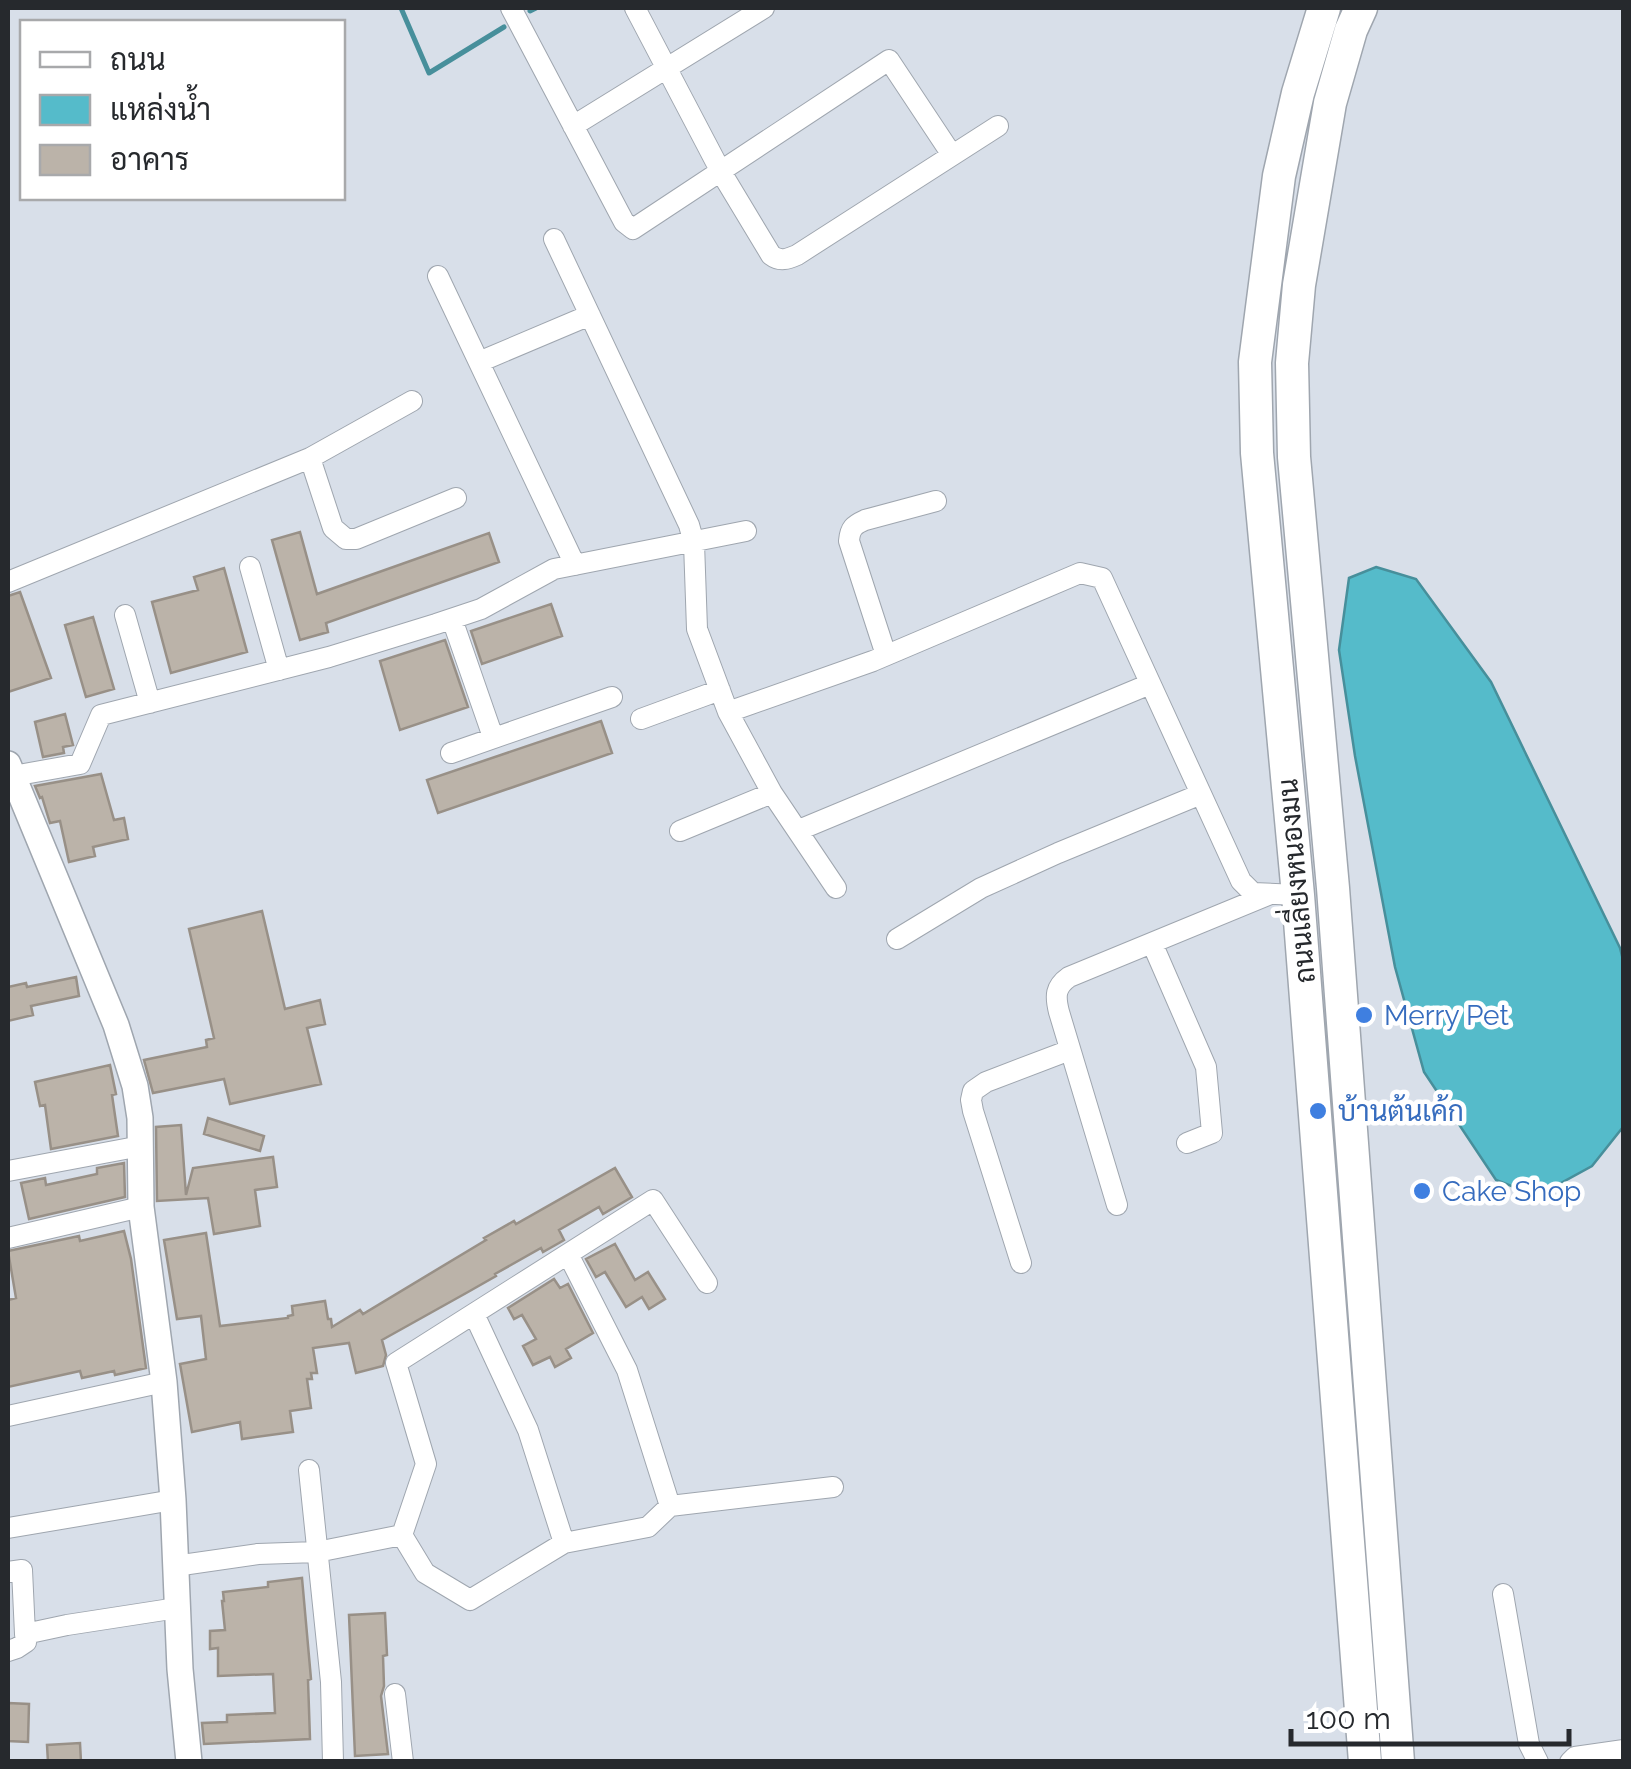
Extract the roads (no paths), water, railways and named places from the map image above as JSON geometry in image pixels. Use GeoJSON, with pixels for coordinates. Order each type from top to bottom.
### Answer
{"type":"FeatureCollection","features":[{"type":"Feature","properties":{"kind":"highway","name":"ถนนเลี่ยงหนองมน"},"geometry":{"type":"LineString","coordinates":[[1324,8],[1279,176],[1255,362],[1257,453],[1284,895],[1365,1762]]}},
{"type":"Feature","properties":{"kind":"highway","name":"ถนนเลี่ยงหนองมน"},"geometry":{"type":"LineString","coordinates":[[1360,8],[1330,104],[1300,284],[1292,362],[1294,457],[1333,888],[1398,1762]]}},
{"type":"Feature","properties":{"kind":"street"},"geometry":{"type":"LineString","coordinates":[[512,8],[624,222],[634,229],[888,60],[952,156]]}},
{"type":"Feature","properties":{"kind":"street"},"geometry":{"type":"LineString","coordinates":[[636,8],[721,172],[776,259],[797,255],[998,126]]}},
{"type":"Feature","properties":{"kind":"street"},"geometry":{"type":"LineString","coordinates":[[573,126],[764,8]]}},
{"type":"Feature","properties":{"kind":"street"},"geometry":{"type":"LineString","coordinates":[[554,239],[688,526],[694,543],[697,629],[728,712],[772,793],[836,888]]}},
{"type":"Feature","properties":{"kind":"street"},"geometry":{"type":"LineString","coordinates":[[438,276],[575,565]]}},
{"type":"Feature","properties":{"kind":"street"},"geometry":{"type":"LineString","coordinates":[[479,362],[590,314]]}},
{"type":"Feature","properties":{"kind":"street"},"geometry":{"type":"LineString","coordinates":[[8,582],[310,458],[412,401]]}},
{"type":"Feature","properties":{"kind":"street"},"geometry":{"type":"LineString","coordinates":[[310,458],[333,528],[346,539],[356,539],[456,498]]}},
{"type":"Feature","properties":{"kind":"street"},"geometry":{"type":"LineString","coordinates":[[886,655],[849,541],[850,531],[865,520],[936,502]]}},
{"type":"Feature","properties":{"kind":"street"},"geometry":{"type":"LineString","coordinates":[[189,1762],[177,1608],[174,1500],[164,1382],[140,1207],[140,1118],[135,1086],[116,1025],[10,770],[80,764],[101,715],[330,658],[452,619],[480,609],[554,569],[746,531]]}},
{"type":"Feature","properties":{"kind":"street"},"geometry":{"type":"LineString","coordinates":[[250,566],[279,670]]}},
{"type":"Feature","properties":{"kind":"street"},"geometry":{"type":"LineString","coordinates":[[728,712],[886,655],[1080,573],[1102,578],[1241,881],[1253,893],[1284,895]]}},
{"type":"Feature","properties":{"kind":"street"},"geometry":{"type":"LineString","coordinates":[[125,616],[150,703]]}},
{"type":"Feature","properties":{"kind":"street"},"geometry":{"type":"LineString","coordinates":[[452,619],[493,737]]}},
{"type":"Feature","properties":{"kind":"street"},"geometry":{"type":"LineString","coordinates":[[799,830],[1150,684]]}},
{"type":"Feature","properties":{"kind":"street"},"geometry":{"type":"LineString","coordinates":[[641,719],[720,690]]}},
{"type":"Feature","properties":{"kind":"street"},"geometry":{"type":"LineString","coordinates":[[451,753],[612,697]]}},
{"type":"Feature","properties":{"kind":"street"},"geometry":{"type":"LineString","coordinates":[[680,830],[772,793]]}},
{"type":"Feature","properties":{"kind":"street"},"geometry":{"type":"LineString","coordinates":[[897,939],[981,888],[1201,794]]}},
{"type":"Feature","properties":{"kind":"street"},"geometry":{"type":"LineString","coordinates":[[1117,1206],[1056,999],[1060,983],[1152,943],[1284,895]]}},
{"type":"Feature","properties":{"kind":"street"},"geometry":{"type":"LineString","coordinates":[[1152,943],[1206,1067],[1212,1133],[1187,1143]]}},
{"type":"Feature","properties":{"kind":"street"},"geometry":{"type":"LineString","coordinates":[[1022,1263],[974,1112],[973,1091],[986,1082],[1070,1050]]}},
{"type":"Feature","properties":{"kind":"street"},"geometry":{"type":"LineString","coordinates":[[8,1172],[141,1146]]}},
{"type":"Feature","properties":{"kind":"street"},"geometry":{"type":"LineString","coordinates":[[402,1535],[426,1464],[396,1363],[653,1200],[707,1282]]}},
{"type":"Feature","properties":{"kind":"street"},"geometry":{"type":"LineString","coordinates":[[8,1238],[140,1207]]}},
{"type":"Feature","properties":{"kind":"street"},"geometry":{"type":"LineString","coordinates":[[568,1254],[627,1370],[670,1506]]}},
{"type":"Feature","properties":{"kind":"street"},"geometry":{"type":"LineString","coordinates":[[474,1314],[528,1430],[564,1544]]}},
{"type":"Feature","properties":{"kind":"street"},"geometry":{"type":"LineString","coordinates":[[8,1416],[164,1382]]}},
{"type":"Feature","properties":{"kind":"street"},"geometry":{"type":"LineString","coordinates":[[309,1470],[331,1682],[333,1762]]}},
{"type":"Feature","properties":{"kind":"street"},"geometry":{"type":"LineString","coordinates":[[402,1535],[426,1573],[470,1600],[564,1544],[648,1527],[670,1506],[833,1487]]}},
{"type":"Feature","properties":{"kind":"street"},"geometry":{"type":"LineString","coordinates":[[8,1528],[174,1500]]}},
{"type":"Feature","properties":{"kind":"street"},"geometry":{"type":"LineString","coordinates":[[175,1566],[258,1554],[316,1552],[402,1535]]}},
{"type":"Feature","properties":{"kind":"street"},"geometry":{"type":"LineString","coordinates":[[8,1572],[22,1570],[26,1642],[8,1650]]}},
{"type":"Feature","properties":{"kind":"street"},"geometry":{"type":"LineString","coordinates":[[1503,1594],[1529,1744],[1538,1762]]}},
{"type":"Feature","properties":{"kind":"street"},"geometry":{"type":"LineString","coordinates":[[25,1634],[177,1608]]}},
{"type":"Feature","properties":{"kind":"street"},"geometry":{"type":"LineString","coordinates":[[396,1694],[404,1762]]}},
{"type":"Feature","properties":{"kind":"street"},"geometry":{"type":"LineString","coordinates":[[1570,1762],[1575,1757],[1624,1750]]}},
{"type":"Feature","properties":{"kind":"water"},"geometry":{"type":"Polygon","coordinates":[[[1376,567],[1416,579],[1491,682],[1620,948],[1624,964],[1623,1127],[1592,1166],[1537,1196],[1496,1180],[1424,1072],[1395,967],[1339,650],[1349,578],[1376,567]]]}},
{"type":"Feature","properties":{"kind":"waterway"},"geometry":{"type":"LineString","coordinates":[[401,8],[429,73],[504,27]]}},
{"type":"Feature","properties":{"kind":"waterway"},"geometry":{"type":"LineString","coordinates":[[530,11],[536,8]]}},
{"type":"Feature","properties":{"kind":"place","name":"Merry Pet"},"geometry":{"type":"Point","coordinates":[1364,1015]}},
{"type":"Feature","properties":{"kind":"place","name":"บ้านต้นเค้ก"},"geometry":{"type":"Point","coordinates":[1318,1111]}},
{"type":"Feature","properties":{"kind":"place","name":"Cake Shop"},"geometry":{"type":"Point","coordinates":[1422,1191]}}]}
